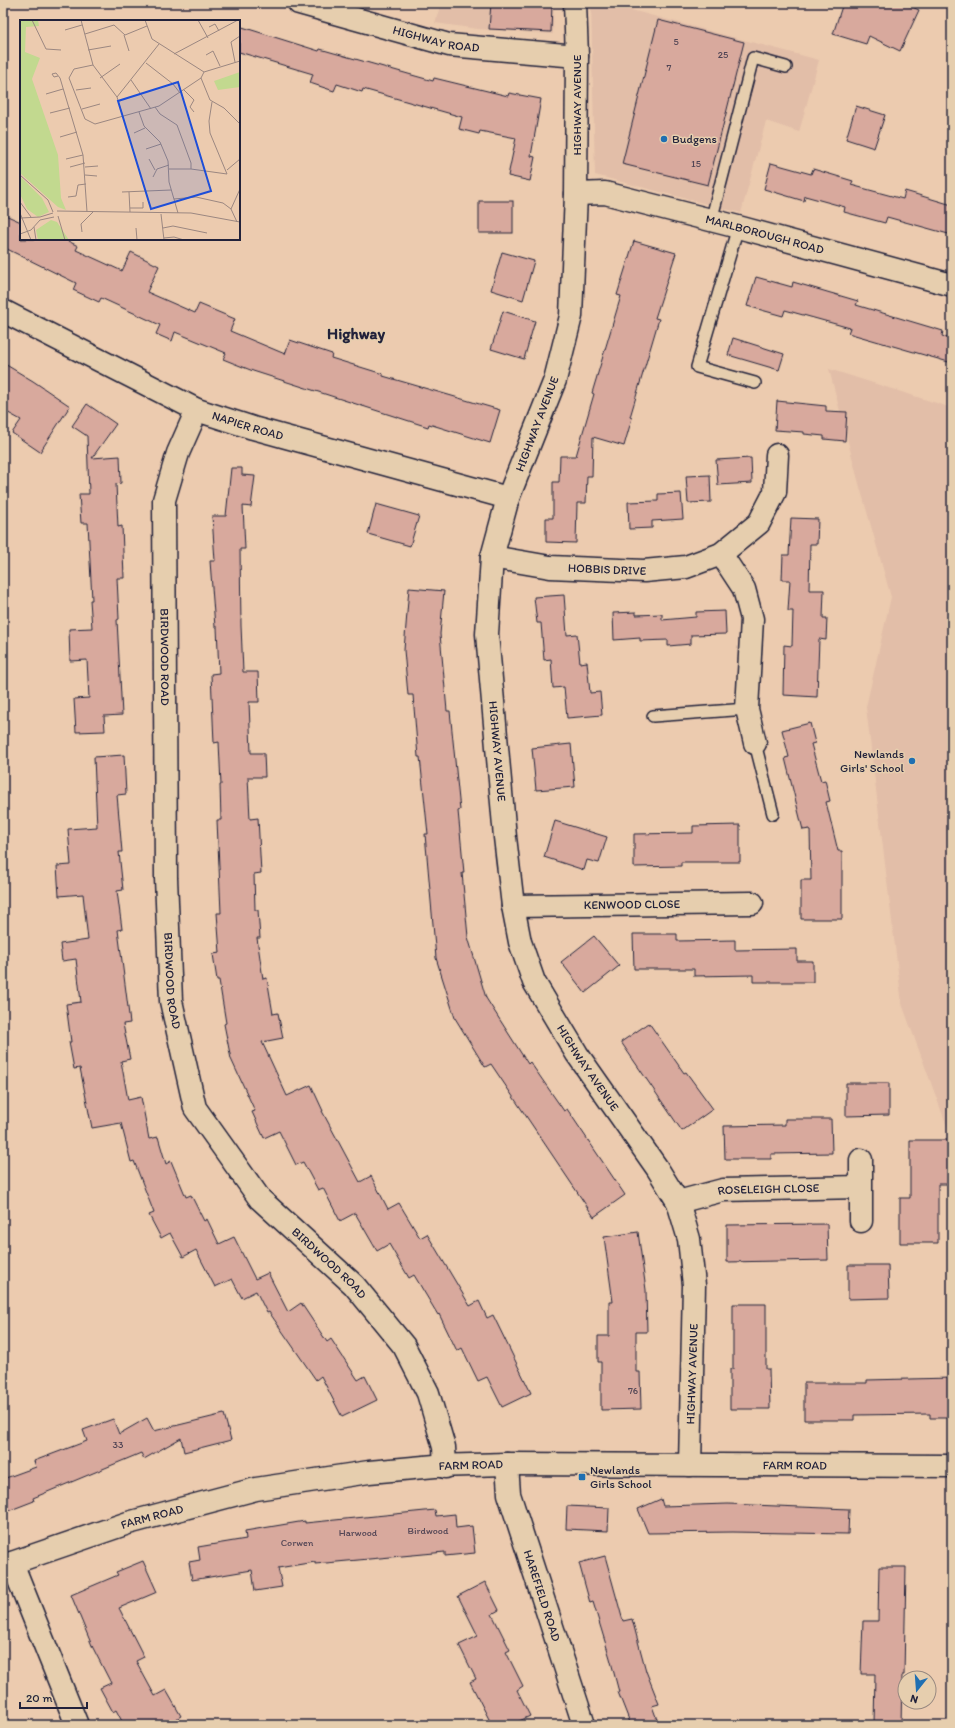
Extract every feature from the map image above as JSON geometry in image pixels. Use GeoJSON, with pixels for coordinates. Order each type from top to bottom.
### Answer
{"type":"FeatureCollection","features":[{"type":"Feature","properties":{"kind":"street","name":"HIGHWAY ROAD"},"geometry":{"type":"LineString","coordinates":[[299,3],[449,46],[577,56]]}},
{"type":"Feature","properties":{"kind":"street","name":"HIGHWAY AVENUE"},"geometry":{"type":"LineString","coordinates":[[575,3],[577,56],[576,194],[571,316],[555,380],[508,498],[492,557],[487,634],[512,906],[520,942],[534,982],[577,1054],[657,1168],[678,1202],[689,1239],[694,1285],[690,1464]]}},
{"type":"Feature","properties":{"kind":"street","name":"MARLBOROUGH ROAD"},"geometry":{"type":"LineString","coordinates":[[576,194],[605,193],[738,227],[952,285]]}},
{"type":"Feature","properties":{"kind":"street","name":"NAPIER ROAD"},"geometry":{"type":"LineString","coordinates":[[3,311],[197,410],[253,428],[508,498]]}},
{"type":"Feature","properties":{"kind":"street","name":"BIRDWOOD ROAD"},"geometry":{"type":"LineString","coordinates":[[197,410],[178,453],[164,500],[166,878],[171,1000],[195,1108],[260,1199],[354,1285],[404,1346],[428,1393],[444,1447],[445,1467]]}},
{"type":"Feature","properties":{"kind":"street","name":"HOBBIS DRIVE"},"geometry":{"type":"LineString","coordinates":[[492,557],[550,567],[644,571],[686,567],[720,554],[759,523],[775,492],[777,455]]}},
{"type":"Feature","properties":{"kind":"street"},"geometry":{"type":"LineString","coordinates":[[720,554],[744,589],[752,619],[747,709],[755,743]]}},
{"type":"Feature","properties":{"kind":"street","name":"KENWOOD CLOSE"},"geometry":{"type":"LineString","coordinates":[[512,906],[752,902]]}},
{"type":"Feature","properties":{"kind":"street"},"geometry":{"type":"LineString","coordinates":[[861,1160],[861,1220]]}},
{"type":"Feature","properties":{"kind":"street","name":"ROSELEIGH CLOSE"},"geometry":{"type":"LineString","coordinates":[[678,1202],[723,1190],[860,1188]]}},
{"type":"Feature","properties":{"kind":"street","name":"FARM ROAD"},"geometry":{"type":"LineString","coordinates":[[7,1564],[128,1523],[256,1489],[369,1472],[507,1464],[952,1466]]}},
{"type":"Feature","properties":{"kind":"street","name":"HAREFIELD ROAD"},"geometry":{"type":"LineString","coordinates":[[507,1464],[509,1494],[584,1725]]}},
{"type":"Feature","properties":{"kind":"street"},"geometry":{"type":"LineString","coordinates":[[7,1564],[77,1725]]}},
{"type":"Feature","properties":{"kind":"lane"},"geometry":{"type":"LineString","coordinates":[[711,220],[753,58],[786,67]]}},
{"type":"Feature","properties":{"kind":"lane"},"geometry":{"type":"LineString","coordinates":[[738,227],[697,367],[756,383]]}},
{"type":"Feature","properties":{"kind":"lane"},"geometry":{"type":"LineString","coordinates":[[653,716],[747,709]]}},
{"type":"Feature","properties":{"kind":"lane"},"geometry":{"type":"LineString","coordinates":[[755,743],[773,814]]}},
{"type":"Feature","properties":{"kind":"shaded area"},"geometry":{"type":"Polygon","coordinates":[[[441,3],[554,3],[553,34],[478,29],[435,23],[441,3]]]}},
{"type":"Feature","properties":{"kind":"shaded area"},"geometry":{"type":"Polygon","coordinates":[[[591,3],[605,3],[819,60],[799,132],[766,121],[741,213],[595,175],[591,3]]]}},
{"type":"Feature","properties":{"kind":"shaded area","name":"Newlands Girls' School"},"geometry":{"type":"Polygon","coordinates":[[[829,369],[952,408],[952,1140],[902,1004],[866,707],[891,597],[829,369]]]}},
{"type":"Feature","properties":{"kind":"building"},"geometry":{"type":"Polygon","coordinates":[[[491,3],[552,3],[551,32],[489,29],[491,3]]]}},
{"type":"Feature","properties":{"kind":"building"},"geometry":{"type":"Polygon","coordinates":[[[843,3],[903,3],[919,10],[900,51],[869,36],[866,44],[833,34],[843,3]]]}},
{"type":"Feature","properties":{"kind":"building"},"geometry":{"type":"Polygon","coordinates":[[[658,20],[744,42],[708,185],[622,164],[658,20]]]}},
{"type":"Feature","properties":{"kind":"building"},"geometry":{"type":"Polygon","coordinates":[[[240,26],[319,51],[320,49],[433,81],[434,78],[508,96],[509,93],[541,99],[531,156],[535,157],[530,181],[508,176],[516,138],[480,131],[479,134],[459,129],[462,117],[363,89],[362,92],[337,84],[334,91],[310,83],[313,74],[240,52],[240,26]]]}},
{"type":"Feature","properties":{"kind":"building"},"geometry":{"type":"Polygon","coordinates":[[[856,106],[885,115],[874,148],[846,139],[856,106]]]}},
{"type":"Feature","properties":{"kind":"building"},"geometry":{"type":"Polygon","coordinates":[[[771,163],[811,174],[813,169],[853,181],[851,185],[903,199],[905,191],[952,205],[952,235],[887,217],[885,223],[844,212],[845,207],[805,196],[804,201],[764,189],[771,163]]]}},
{"type":"Feature","properties":{"kind":"building"},"geometry":{"type":"Polygon","coordinates":[[[479,201],[513,201],[513,233],[479,233],[479,201]]]}},
{"type":"Feature","properties":{"kind":"building"},"geometry":{"type":"Polygon","coordinates":[[[3,214],[20,222],[20,240],[66,240],[78,246],[76,250],[122,271],[131,252],[159,266],[147,292],[195,313],[199,304],[235,319],[230,331],[285,354],[290,340],[332,354],[331,358],[383,374],[383,376],[500,410],[490,443],[429,424],[428,427],[253,371],[223,359],[226,353],[175,332],[172,341],[156,334],[160,325],[101,298],[99,302],[73,290],[76,283],[3,247],[3,214]]]}},
{"type":"Feature","properties":{"kind":"building"},"geometry":{"type":"Polygon","coordinates":[[[634,241],[676,253],[655,318],[659,319],[630,417],[632,418],[624,446],[593,437],[592,476],[587,476],[586,503],[577,503],[576,543],[546,542],[546,518],[553,518],[553,482],[559,482],[560,456],[576,456],[594,394],[592,393],[621,296],[617,295],[634,241]]]}},
{"type":"Feature","properties":{"kind":"building"},"geometry":{"type":"Polygon","coordinates":[[[502,252],[534,261],[523,300],[491,290],[502,252]]]}},
{"type":"Feature","properties":{"kind":"building"},"geometry":{"type":"Polygon","coordinates":[[[756,277],[792,287],[793,282],[858,301],[856,305],[943,331],[942,336],[952,339],[952,363],[848,333],[850,328],[785,310],[783,316],[747,306],[756,277]]]}},
{"type":"Feature","properties":{"kind":"building"},"geometry":{"type":"Polygon","coordinates":[[[503,311],[535,321],[524,359],[491,349],[503,311]]]}},
{"type":"Feature","properties":{"kind":"building"},"geometry":{"type":"Polygon","coordinates":[[[733,338],[784,354],[779,370],[728,355],[733,338]]]}},
{"type":"Feature","properties":{"kind":"building"},"geometry":{"type":"Polygon","coordinates":[[[3,363],[70,406],[40,452],[12,433],[21,420],[3,410],[3,363]]]}},
{"type":"Feature","properties":{"kind":"building"},"geometry":{"type":"Polygon","coordinates":[[[777,401],[826,406],[826,411],[847,412],[845,441],[824,439],[824,436],[804,434],[804,432],[775,430],[777,401]]]}},
{"type":"Feature","properties":{"kind":"building"},"geometry":{"type":"Polygon","coordinates":[[[87,404],[116,424],[92,458],[120,456],[121,483],[116,484],[118,527],[122,526],[124,578],[117,578],[119,619],[117,620],[122,715],[104,716],[105,731],[76,732],[74,699],[89,698],[87,660],[70,661],[69,629],[92,628],[90,600],[92,600],[88,523],[81,523],[79,494],[89,494],[87,436],[72,426],[87,404]]]}},
{"type":"Feature","properties":{"kind":"building"},"geometry":{"type":"Polygon","coordinates":[[[751,458],[752,483],[718,485],[716,460],[751,458]]]}},
{"type":"Feature","properties":{"kind":"building"},"geometry":{"type":"Polygon","coordinates":[[[231,468],[242,468],[242,475],[255,476],[251,507],[243,506],[245,549],[240,549],[241,626],[243,672],[258,672],[259,702],[249,702],[251,753],[264,753],[265,777],[248,777],[250,819],[258,818],[261,873],[254,874],[255,910],[258,910],[260,938],[257,938],[263,979],[267,978],[273,1014],[278,1013],[283,1038],[262,1042],[287,1096],[311,1085],[322,1111],[360,1182],[371,1176],[388,1209],[399,1203],[420,1238],[427,1234],[470,1306],[479,1301],[487,1318],[493,1315],[531,1393],[502,1407],[487,1377],[478,1381],[462,1348],[457,1351],[439,1314],[438,1315],[414,1275],[409,1278],[389,1244],[377,1251],[355,1213],[340,1221],[323,1188],[318,1190],[303,1162],[296,1165],[279,1131],[264,1138],[252,1112],[255,1111],[231,1059],[224,1024],[226,1023],[219,980],[217,980],[213,954],[220,953],[217,913],[221,913],[217,820],[221,820],[221,785],[219,742],[214,743],[211,674],[219,673],[217,627],[215,627],[210,561],[215,561],[212,516],[226,516],[231,468]]]}},
{"type":"Feature","properties":{"kind":"building"},"geometry":{"type":"Polygon","coordinates":[[[710,475],[711,502],[688,503],[686,476],[710,475]]]}},
{"type":"Feature","properties":{"kind":"building"},"geometry":{"type":"Polygon","coordinates":[[[681,493],[683,519],[652,521],[652,528],[629,529],[628,502],[658,501],[658,494],[681,493]]]}},
{"type":"Feature","properties":{"kind":"building"},"geometry":{"type":"Polygon","coordinates":[[[376,504],[419,516],[410,546],[368,534],[376,504]]]}},
{"type":"Feature","properties":{"kind":"building"},"geometry":{"type":"Polygon","coordinates":[[[791,518],[818,519],[817,544],[810,544],[809,590],[824,590],[823,618],[827,618],[826,640],[819,639],[817,697],[783,695],[784,645],[792,646],[793,611],[788,611],[790,580],[782,580],[783,555],[789,555],[791,518]]]}},
{"type":"Feature","properties":{"kind":"building"},"geometry":{"type":"Polygon","coordinates":[[[409,588],[444,591],[440,634],[447,711],[450,711],[460,810],[458,811],[468,937],[486,998],[528,1064],[530,1062],[564,1111],[567,1109],[625,1195],[594,1217],[491,1064],[485,1067],[455,1018],[436,958],[425,834],[428,834],[420,757],[418,757],[413,695],[408,695],[404,650],[409,588]]]}},
{"type":"Feature","properties":{"kind":"building"},"geometry":{"type":"Polygon","coordinates":[[[564,595],[567,635],[577,634],[580,663],[587,662],[590,693],[600,692],[602,715],[567,718],[564,687],[553,688],[551,659],[544,660],[541,623],[537,623],[534,597],[564,595]]]}},
{"type":"Feature","properties":{"kind":"building"},"geometry":{"type":"Polygon","coordinates":[[[725,611],[726,634],[691,635],[691,644],[668,646],[668,640],[640,641],[640,638],[614,640],[613,613],[636,612],[636,615],[662,614],[662,620],[696,617],[696,612],[725,611]]]}},
{"type":"Feature","properties":{"kind":"building"},"geometry":{"type":"Polygon","coordinates":[[[810,723],[815,743],[811,744],[821,781],[825,780],[830,801],[826,802],[838,851],[842,851],[842,919],[801,919],[801,880],[811,880],[810,829],[803,830],[785,758],[789,757],[782,730],[810,723]]]}},
{"type":"Feature","properties":{"kind":"building"},"geometry":{"type":"Polygon","coordinates":[[[571,744],[575,787],[536,790],[532,748],[571,744]]]}},
{"type":"Feature","properties":{"kind":"building"},"geometry":{"type":"Polygon","coordinates":[[[124,755],[126,794],[117,795],[122,852],[119,852],[123,890],[117,891],[122,929],[118,930],[130,1023],[123,1024],[130,1059],[121,1061],[128,1100],[141,1097],[149,1139],[158,1137],[166,1164],[171,1161],[186,1197],[191,1195],[204,1221],[207,1219],[219,1244],[234,1237],[255,1279],[268,1273],[288,1312],[301,1303],[327,1342],[331,1339],[358,1380],[365,1376],[377,1400],[342,1417],[321,1376],[316,1380],[269,1312],[267,1313],[256,1291],[242,1298],[232,1279],[215,1287],[196,1250],[183,1257],[170,1233],[161,1238],[149,1215],[154,1213],[134,1161],[131,1162],[121,1123],[92,1128],[80,1068],[74,1069],[69,1042],[71,1042],[66,1004],[81,1002],[76,959],[62,961],[60,944],[88,940],[83,894],[59,896],[57,866],[71,865],[68,829],[97,827],[94,757],[124,755]]]}},
{"type":"Feature","properties":{"kind":"building"},"geometry":{"type":"Polygon","coordinates":[[[555,821],[607,837],[599,863],[587,860],[584,870],[544,857],[555,821]]]}},
{"type":"Feature","properties":{"kind":"building"},"geometry":{"type":"Polygon","coordinates":[[[740,825],[740,862],[681,862],[681,866],[634,867],[634,834],[693,833],[693,826],[740,825]]]}},
{"type":"Feature","properties":{"kind":"building"},"geometry":{"type":"Polygon","coordinates":[[[633,934],[677,934],[677,941],[735,940],[735,950],[797,949],[797,961],[813,961],[813,982],[753,982],[753,975],[694,976],[694,969],[634,969],[633,934]]]}},
{"type":"Feature","properties":{"kind":"building"},"geometry":{"type":"Polygon","coordinates":[[[594,936],[619,966],[585,993],[561,962],[594,936]]]}},
{"type":"Feature","properties":{"kind":"building"},"geometry":{"type":"Polygon","coordinates":[[[649,1023],[684,1073],[686,1072],[713,1109],[682,1131],[621,1042],[649,1023]]]}},
{"type":"Feature","properties":{"kind":"building"},"geometry":{"type":"Polygon","coordinates":[[[846,1083],[889,1083],[889,1115],[846,1116],[846,1083]]]}},
{"type":"Feature","properties":{"kind":"building"},"geometry":{"type":"Polygon","coordinates":[[[785,1119],[831,1119],[832,1153],[771,1154],[771,1159],[725,1159],[724,1126],[785,1125],[785,1119]]]}},
{"type":"Feature","properties":{"kind":"building"},"geometry":{"type":"Polygon","coordinates":[[[910,1140],[949,1140],[949,1184],[938,1184],[938,1243],[900,1243],[900,1198],[910,1198],[910,1140]]]}},
{"type":"Feature","properties":{"kind":"building"},"geometry":{"type":"Polygon","coordinates":[[[827,1224],[828,1260],[727,1262],[727,1225],[827,1224]]]}},
{"type":"Feature","properties":{"kind":"building"},"geometry":{"type":"Polygon","coordinates":[[[638,1232],[646,1290],[647,1332],[636,1332],[636,1372],[640,1372],[641,1409],[601,1410],[601,1362],[598,1362],[598,1336],[609,1336],[609,1302],[613,1302],[604,1237],[638,1232]]]}},
{"type":"Feature","properties":{"kind":"building"},"geometry":{"type":"Polygon","coordinates":[[[848,1265],[888,1265],[889,1298],[848,1299],[848,1265]]]}},
{"type":"Feature","properties":{"kind":"building"},"geometry":{"type":"Polygon","coordinates":[[[733,1304],[766,1304],[766,1369],[769,1369],[770,1409],[730,1409],[730,1369],[733,1369],[733,1304]]]}},
{"type":"Feature","properties":{"kind":"building"},"geometry":{"type":"Polygon","coordinates":[[[952,1378],[952,1418],[930,1418],[930,1414],[854,1415],[854,1420],[804,1420],[804,1383],[867,1383],[867,1380],[952,1378]]]}},
{"type":"Feature","properties":{"kind":"building"},"geometry":{"type":"Polygon","coordinates":[[[224,1414],[231,1440],[184,1452],[181,1438],[144,1459],[141,1453],[33,1498],[34,1501],[3,1513],[3,1479],[36,1467],[34,1461],[87,1441],[83,1430],[113,1419],[119,1434],[147,1418],[154,1431],[224,1414]]]}},
{"type":"Feature","properties":{"kind":"building"},"geometry":{"type":"Polygon","coordinates":[[[661,1499],[663,1506],[728,1504],[849,1509],[848,1534],[733,1532],[648,1533],[638,1509],[661,1499]]]}},
{"type":"Feature","properties":{"kind":"building"},"geometry":{"type":"Polygon","coordinates":[[[567,1506],[609,1508],[608,1531],[566,1529],[567,1506]]]}},
{"type":"Feature","properties":{"kind":"building"},"geometry":{"type":"Polygon","coordinates":[[[435,1510],[436,1516],[455,1514],[456,1528],[472,1526],[475,1553],[445,1556],[445,1552],[315,1564],[315,1562],[278,1568],[282,1587],[255,1591],[252,1570],[192,1580],[189,1562],[200,1560],[198,1547],[246,1539],[245,1531],[305,1521],[305,1523],[435,1510]]]}},
{"type":"Feature","properties":{"kind":"building"},"geometry":{"type":"Polygon","coordinates":[[[605,1556],[623,1621],[632,1619],[646,1671],[659,1704],[652,1706],[659,1725],[631,1725],[618,1692],[610,1658],[593,1602],[590,1603],[579,1563],[605,1556]]]}},
{"type":"Feature","properties":{"kind":"building"},"geometry":{"type":"Polygon","coordinates":[[[143,1561],[157,1592],[119,1608],[144,1657],[136,1661],[155,1696],[166,1690],[181,1716],[166,1725],[124,1725],[116,1710],[113,1712],[100,1688],[111,1683],[93,1648],[71,1595],[118,1575],[116,1572],[143,1561]]]}},
{"type":"Feature","properties":{"kind":"building"},"geometry":{"type":"Polygon","coordinates":[[[879,1567],[906,1567],[904,1670],[897,1670],[897,1710],[901,1710],[901,1725],[874,1725],[875,1674],[861,1674],[863,1621],[878,1621],[879,1567]]]}},
{"type":"Feature","properties":{"kind":"building"},"geometry":{"type":"Polygon","coordinates":[[[485,1582],[499,1610],[492,1614],[510,1650],[506,1652],[523,1686],[517,1690],[530,1716],[511,1725],[492,1725],[470,1682],[476,1679],[459,1645],[478,1636],[458,1596],[485,1582]]]}},
{"type":"Feature","properties":{"kind":"place","name":"Budgens"},"geometry":{"type":"Point","coordinates":[664,139]}},
{"type":"Feature","properties":{"kind":"place","name":"Newlands Girls' School"},"geometry":{"type":"Point","coordinates":[912,761]}},
{"type":"Feature","properties":{"kind":"place","name":"Newlands Girls School"},"geometry":{"type":"Point","coordinates":[582,1477]}},
{"type":"Feature","properties":{"kind":"district","name":"Highway"},"geometry":{"type":"Point","coordinates":[356,333]}}]}
